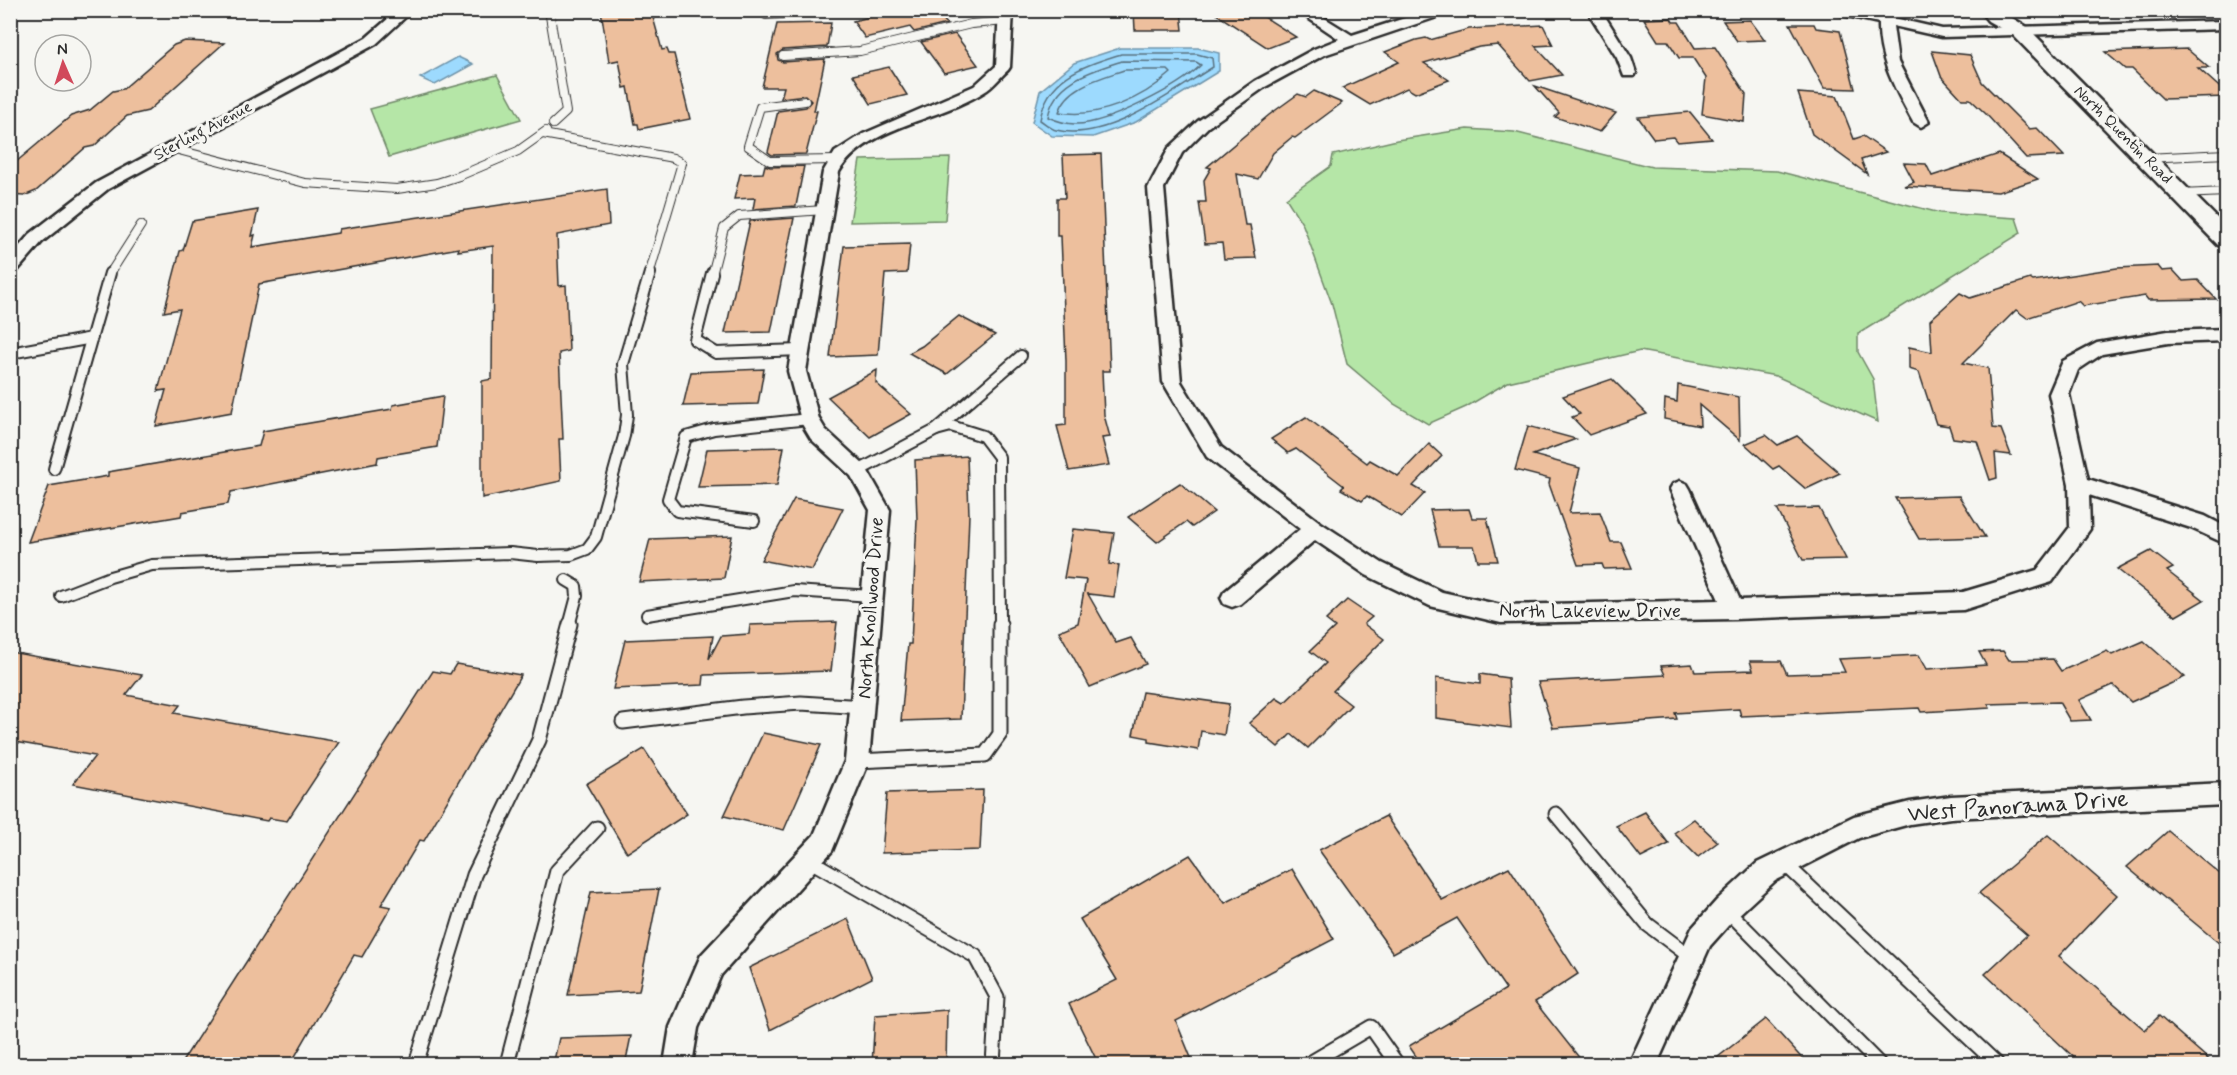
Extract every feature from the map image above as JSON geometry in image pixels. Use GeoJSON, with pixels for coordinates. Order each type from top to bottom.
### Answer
{"type":"FeatureCollection","features":[{"type":"Feature","properties":{"kind":"main road","name":"North Quentin Road"},"geometry":{"type":"LineString","coordinates":[[1988,10],[1995,18],[2020,31],[2226,240]]}},
{"type":"Feature","properties":{"kind":"main road","name":"North Quentin Road"},"geometry":{"type":"LineString","coordinates":[[2010,10],[2020,31]]}},
{"type":"Feature","properties":{"kind":"street","name":"Sterling Avenue"},"geometry":{"type":"LineString","coordinates":[[10,268],[36,238],[102,186],[371,41],[407,10]]}},
{"type":"Feature","properties":{"kind":"street"},"geometry":{"type":"LineString","coordinates":[[1302,10],[1350,40]]}},
{"type":"Feature","properties":{"kind":"street","name":"North Lakeview Drive"},"geometry":{"type":"LineString","coordinates":[[1458,10],[1442,11],[1350,40],[1320,52],[1260,84],[1203,124],[1175,151],[1156,188],[1172,382],[1214,453],[1314,529],[1374,569],[1438,600],[1501,614],[1734,610],[1963,601],[2044,576],[2080,529],[2079,484],[2059,394],[2070,366],[2097,349],[2168,337],[2226,335]]}},
{"type":"Feature","properties":{"kind":"street"},"geometry":{"type":"LineString","coordinates":[[1594,10],[1623,58],[1629,73]]}},
{"type":"Feature","properties":{"kind":"street"},"geometry":{"type":"LineString","coordinates":[[1838,10],[1942,33],[2226,25]]}},
{"type":"Feature","properties":{"kind":"street"},"geometry":{"type":"LineString","coordinates":[[838,160],[841,155],[868,137],[979,89],[1003,67],[1006,16]]}},
{"type":"Feature","properties":{"kind":"street"},"geometry":{"type":"LineString","coordinates":[[1887,22],[1885,36],[1888,58],[1921,122]]}},
{"type":"Feature","properties":{"kind":"street","name":"North Knollwood Drive"},"geometry":{"type":"LineString","coordinates":[[678,1065],[684,1027],[711,965],[823,843],[856,761],[864,707],[880,510],[858,471],[818,434],[809,419],[797,371],[831,172],[838,160]]}},
{"type":"Feature","properties":{"kind":"street"},"geometry":{"type":"LineString","coordinates":[[2079,484],[2198,522],[2226,537]]}},
{"type":"Feature","properties":{"kind":"street"},"geometry":{"type":"LineString","coordinates":[[1680,489],[1734,610]]}},
{"type":"Feature","properties":{"kind":"street"},"geometry":{"type":"LineString","coordinates":[[1232,598],[1314,529]]}},
{"type":"Feature","properties":{"kind":"street","name":"West Panorama Drive"},"geometry":{"type":"LineString","coordinates":[[1643,1065],[1701,937],[1726,909],[1766,873],[1783,862],[1854,828],[1910,813],[1951,807],[2226,794]]}},
{"type":"Feature","properties":{"kind":"lane"},"geometry":{"type":"LineString","coordinates":[[549,10],[566,112],[553,124]]}},
{"type":"Feature","properties":{"kind":"lane"},"geometry":{"type":"LineString","coordinates":[[766,15],[848,10]]}},
{"type":"Feature","properties":{"kind":"lane"},"geometry":{"type":"LineString","coordinates":[[783,56],[860,51],[1006,16]]}},
{"type":"Feature","properties":{"kind":"lane"},"geometry":{"type":"LineString","coordinates":[[805,101],[760,107],[748,146],[770,161],[838,160]]}},
{"type":"Feature","properties":{"kind":"lane"},"geometry":{"type":"LineString","coordinates":[[61,596],[132,569],[152,565],[510,553],[527,556],[560,555],[578,553],[586,549],[596,537],[624,436],[627,416],[623,364],[682,163],[673,158],[545,133],[518,151],[459,176],[437,183],[397,189],[305,183],[171,148]]}},
{"type":"Feature","properties":{"kind":"lane"},"geometry":{"type":"LineString","coordinates":[[2146,158],[2226,154]]}},
{"type":"Feature","properties":{"kind":"lane"},"geometry":{"type":"LineString","coordinates":[[2181,194],[2226,192]]}},
{"type":"Feature","properties":{"kind":"lane"},"geometry":{"type":"LineString","coordinates":[[801,350],[716,353],[695,340],[724,228],[739,216],[824,210]]}},
{"type":"Feature","properties":{"kind":"lane"},"geometry":{"type":"LineString","coordinates":[[54,469],[107,277],[141,225]]}},
{"type":"Feature","properties":{"kind":"lane"},"geometry":{"type":"LineString","coordinates":[[10,353],[92,338]]}},
{"type":"Feature","properties":{"kind":"lane"},"geometry":{"type":"LineString","coordinates":[[936,430],[1021,356]]}},
{"type":"Feature","properties":{"kind":"lane"},"geometry":{"type":"LineString","coordinates":[[754,521],[677,511],[668,499],[686,437],[714,429],[809,419]]}},
{"type":"Feature","properties":{"kind":"lane"},"geometry":{"type":"LineString","coordinates":[[856,761],[986,755],[1000,734],[999,457],[983,436],[951,426],[936,430],[858,471]]}},
{"type":"Feature","properties":{"kind":"lane"},"geometry":{"type":"LineString","coordinates":[[416,1065],[474,875],[539,740],[577,596],[576,586],[566,580]]}},
{"type":"Feature","properties":{"kind":"lane"},"geometry":{"type":"LineString","coordinates":[[647,615],[794,591],[872,596]]}},
{"type":"Feature","properties":{"kind":"lane"},"geometry":{"type":"LineString","coordinates":[[623,722],[743,707],[801,703],[864,707]]}},
{"type":"Feature","properties":{"kind":"lane"},"geometry":{"type":"LineString","coordinates":[[1556,813],[1647,924],[1692,957]]}},
{"type":"Feature","properties":{"kind":"lane"},"geometry":{"type":"LineString","coordinates":[[507,1065],[557,872],[597,828]]}},
{"type":"Feature","properties":{"kind":"lane"},"geometry":{"type":"LineString","coordinates":[[809,860],[975,956],[997,997],[993,1065]]}},
{"type":"Feature","properties":{"kind":"lane"},"geometry":{"type":"LineString","coordinates":[[1783,862],[1997,1065]]}},
{"type":"Feature","properties":{"kind":"lane"},"geometry":{"type":"LineString","coordinates":[[1726,909],[1879,1065]]}},
{"type":"Feature","properties":{"kind":"lane"},"geometry":{"type":"LineString","coordinates":[[1308,1065],[1371,1027],[1397,1065]]}},
{"type":"Feature","properties":{"kind":"green space"},"geometry":{"type":"Polygon","coordinates":[[[497,75],[521,119],[389,157],[370,109],[497,75]]]}},
{"type":"Feature","properties":{"kind":"green space"},"geometry":{"type":"Polygon","coordinates":[[[1467,129],[1514,132],[1652,167],[1777,171],[1940,213],[2016,218],[2021,233],[1858,334],[1858,352],[1873,379],[1878,422],[1776,376],[1640,351],[1508,382],[1466,407],[1428,424],[1394,404],[1347,364],[1332,304],[1303,225],[1286,198],[1331,166],[1333,155],[1397,140],[1467,129]]]}},
{"type":"Feature","properties":{"kind":"green space"},"geometry":{"type":"Polygon","coordinates":[[[950,158],[945,220],[850,222],[860,160],[950,158]]]}},
{"type":"Feature","properties":{"kind":"water"},"geometry":{"type":"Polygon","coordinates":[[[1120,48],[1198,48],[1219,53],[1219,71],[1136,122],[1093,137],[1052,136],[1032,122],[1040,91],[1074,63],[1120,48]]]}},
{"type":"Feature","properties":{"kind":"water"},"geometry":{"type":"Polygon","coordinates":[[[458,57],[473,64],[435,85],[420,78],[458,57]]]}},
{"type":"Feature","properties":{"kind":"building"},"geometry":{"type":"Polygon","coordinates":[[[601,10],[651,10],[662,50],[667,49],[669,54],[674,54],[690,119],[639,129],[638,124],[635,124],[628,87],[624,88],[619,60],[609,62],[601,10]]]}},
{"type":"Feature","properties":{"kind":"building"},"geometry":{"type":"Polygon","coordinates":[[[898,10],[947,10],[948,18],[943,19],[947,24],[914,32],[910,27],[865,38],[853,21],[898,10]]]}},
{"type":"Feature","properties":{"kind":"building"},"geometry":{"type":"Polygon","coordinates":[[[1255,10],[1296,37],[1268,48],[1213,12],[1255,10]]]}},
{"type":"Feature","properties":{"kind":"building"},"geometry":{"type":"Polygon","coordinates":[[[1134,11],[1181,11],[1183,30],[1135,30],[1134,11]]]}},
{"type":"Feature","properties":{"kind":"building"},"geometry":{"type":"Polygon","coordinates":[[[1671,18],[1673,22],[1679,22],[1695,48],[1715,47],[1746,94],[1744,122],[1702,114],[1706,78],[1693,58],[1679,58],[1668,41],[1658,41],[1644,19],[1671,18]]]}},
{"type":"Feature","properties":{"kind":"building"},"geometry":{"type":"Polygon","coordinates":[[[1750,20],[1765,40],[1737,41],[1723,21],[1750,20]]]}},
{"type":"Feature","properties":{"kind":"building"},"geometry":{"type":"Polygon","coordinates":[[[831,23],[827,47],[783,50],[777,54],[778,60],[783,62],[825,59],[814,111],[817,111],[806,154],[772,155],[768,152],[778,111],[806,107],[811,101],[805,95],[781,98],[784,87],[762,87],[777,24],[831,23]]]}},
{"type":"Feature","properties":{"kind":"building"},"geometry":{"type":"Polygon","coordinates":[[[1790,24],[1814,24],[1816,28],[1840,31],[1855,89],[1824,88],[1790,24]]]}},
{"type":"Feature","properties":{"kind":"building"},"geometry":{"type":"Polygon","coordinates":[[[1543,25],[1553,45],[1535,46],[1562,75],[1530,81],[1498,45],[1479,47],[1424,63],[1449,80],[1415,93],[1407,88],[1370,105],[1342,88],[1399,62],[1385,52],[1416,40],[1426,38],[1430,40],[1469,29],[1543,25]]]}},
{"type":"Feature","properties":{"kind":"building"},"geometry":{"type":"Polygon","coordinates":[[[955,34],[978,65],[944,73],[921,42],[955,34]]]}},
{"type":"Feature","properties":{"kind":"building"},"geometry":{"type":"Polygon","coordinates":[[[185,41],[224,43],[148,111],[127,116],[94,146],[85,148],[36,191],[24,196],[10,195],[10,167],[71,116],[90,110],[113,91],[123,89],[174,45],[185,41]]]}},
{"type":"Feature","properties":{"kind":"building"},"geometry":{"type":"Polygon","coordinates":[[[2187,49],[2209,68],[2198,68],[2226,93],[2226,97],[2163,99],[2132,69],[2125,69],[2105,52],[2187,49]]]}},
{"type":"Feature","properties":{"kind":"building"},"geometry":{"type":"Polygon","coordinates":[[[1932,51],[1970,55],[1982,82],[2029,129],[2037,128],[2064,156],[2026,158],[1986,114],[1970,99],[1962,99],[1941,76],[1932,51]]]}},
{"type":"Feature","properties":{"kind":"building"},"geometry":{"type":"Polygon","coordinates":[[[889,67],[907,95],[871,104],[853,75],[889,67]]]}},
{"type":"Feature","properties":{"kind":"building"},"geometry":{"type":"Polygon","coordinates":[[[1535,86],[1616,113],[1600,132],[1555,117],[1559,113],[1535,86]]]}},
{"type":"Feature","properties":{"kind":"building"},"geometry":{"type":"Polygon","coordinates":[[[1314,91],[1342,103],[1295,138],[1292,137],[1273,153],[1258,179],[1237,174],[1245,225],[1250,225],[1256,258],[1224,259],[1222,243],[1205,244],[1199,202],[1206,202],[1204,180],[1211,168],[1207,167],[1298,94],[1306,97],[1314,91]]]}},
{"type":"Feature","properties":{"kind":"building"},"geometry":{"type":"Polygon","coordinates":[[[1798,93],[1837,96],[1854,139],[1863,136],[1886,152],[1861,160],[1867,174],[1812,134],[1798,93]]]}},
{"type":"Feature","properties":{"kind":"building"},"geometry":{"type":"Polygon","coordinates":[[[1690,112],[1712,139],[1677,142],[1673,137],[1654,139],[1638,117],[1690,112]]]}},
{"type":"Feature","properties":{"kind":"building"},"geometry":{"type":"Polygon","coordinates":[[[1101,154],[1110,371],[1102,371],[1104,415],[1110,437],[1102,438],[1109,465],[1069,471],[1057,426],[1066,425],[1066,361],[1061,236],[1057,236],[1057,198],[1065,198],[1063,155],[1101,154]]]}},
{"type":"Feature","properties":{"kind":"building"},"geometry":{"type":"Polygon","coordinates":[[[1999,154],[2038,179],[1998,192],[1904,186],[1914,182],[1904,163],[1926,164],[1932,176],[1999,154]]]}},
{"type":"Feature","properties":{"kind":"building"},"geometry":{"type":"Polygon","coordinates":[[[765,165],[770,167],[804,166],[796,206],[753,209],[755,198],[734,199],[740,174],[763,173],[765,165]]]}},
{"type":"Feature","properties":{"kind":"building"},"geometry":{"type":"Polygon","coordinates":[[[607,189],[609,225],[557,235],[559,286],[566,285],[569,351],[559,353],[563,439],[559,439],[561,481],[482,498],[482,381],[492,379],[493,246],[458,251],[459,248],[259,284],[232,412],[156,426],[166,390],[158,391],[180,309],[164,312],[180,251],[183,250],[192,221],[258,210],[252,247],[338,233],[339,229],[607,189]]]}},
{"type":"Feature","properties":{"kind":"building"},"geometry":{"type":"Polygon","coordinates":[[[794,218],[771,332],[725,333],[750,221],[794,218]]]}},
{"type":"Feature","properties":{"kind":"building"},"geometry":{"type":"Polygon","coordinates":[[[910,244],[907,273],[885,274],[878,355],[830,357],[844,246],[910,244]]]}},
{"type":"Feature","properties":{"kind":"building"},"geometry":{"type":"Polygon","coordinates":[[[2158,266],[2162,271],[2173,270],[2183,281],[2198,280],[2216,299],[2148,300],[2145,296],[2083,306],[2078,301],[2027,318],[2016,310],[1963,363],[1988,368],[1993,428],[2001,429],[2011,455],[1995,453],[1997,478],[1990,480],[1977,441],[1953,438],[1949,426],[1936,424],[1919,372],[1909,369],[1909,347],[1932,352],[1930,320],[1960,293],[1970,298],[2030,279],[2033,281],[2117,268],[2158,266]]]}},
{"type":"Feature","properties":{"kind":"building"},"geometry":{"type":"Polygon","coordinates":[[[959,316],[995,335],[947,374],[909,353],[922,346],[959,316]]]}},
{"type":"Feature","properties":{"kind":"building"},"geometry":{"type":"Polygon","coordinates":[[[764,369],[758,404],[683,406],[691,372],[764,369]]]}},
{"type":"Feature","properties":{"kind":"building"},"geometry":{"type":"Polygon","coordinates":[[[877,370],[876,383],[911,414],[870,437],[828,397],[877,370]]]}},
{"type":"Feature","properties":{"kind":"building"},"geometry":{"type":"Polygon","coordinates":[[[1612,379],[1647,414],[1589,435],[1572,417],[1580,414],[1563,396],[1612,379]]]}},
{"type":"Feature","properties":{"kind":"building"},"geometry":{"type":"Polygon","coordinates":[[[1678,385],[1739,397],[1740,440],[1699,405],[1700,426],[1664,419],[1665,399],[1677,402],[1678,385]]]}},
{"type":"Feature","properties":{"kind":"building"},"geometry":{"type":"Polygon","coordinates":[[[443,396],[437,447],[378,457],[377,463],[231,492],[228,504],[182,512],[181,516],[28,542],[49,486],[108,476],[108,472],[259,446],[263,431],[392,409],[393,405],[443,396]]]}},
{"type":"Feature","properties":{"kind":"building"},"geometry":{"type":"Polygon","coordinates":[[[1306,417],[1367,463],[1370,460],[1398,476],[1429,444],[1442,456],[1413,486],[1425,493],[1402,517],[1367,496],[1362,501],[1341,489],[1344,486],[1296,449],[1288,453],[1271,439],[1306,417]]]}},
{"type":"Feature","properties":{"kind":"building"},"geometry":{"type":"Polygon","coordinates":[[[1528,426],[1576,439],[1533,455],[1580,468],[1569,513],[1600,512],[1611,542],[1621,542],[1632,568],[1604,569],[1602,564],[1578,565],[1549,484],[1550,479],[1515,470],[1528,426]]]}},
{"type":"Feature","properties":{"kind":"building"},"geometry":{"type":"Polygon","coordinates":[[[1766,435],[1778,445],[1797,436],[1840,473],[1806,489],[1779,466],[1773,469],[1745,444],[1766,435]]]}},
{"type":"Feature","properties":{"kind":"building"},"geometry":{"type":"Polygon","coordinates":[[[784,447],[777,485],[698,487],[707,449],[784,447]]]}},
{"type":"Feature","properties":{"kind":"building"},"geometry":{"type":"Polygon","coordinates":[[[967,456],[969,515],[961,719],[901,721],[908,644],[911,644],[917,520],[915,460],[967,456]]]}},
{"type":"Feature","properties":{"kind":"building"},"geometry":{"type":"Polygon","coordinates":[[[1180,483],[1214,512],[1192,527],[1186,522],[1157,542],[1128,517],[1180,483]]]}},
{"type":"Feature","properties":{"kind":"building"},"geometry":{"type":"Polygon","coordinates":[[[1959,496],[1985,537],[1919,539],[1895,498],[1959,496]]]}},
{"type":"Feature","properties":{"kind":"building"},"geometry":{"type":"Polygon","coordinates":[[[794,499],[843,508],[812,570],[761,560],[794,499]]]}},
{"type":"Feature","properties":{"kind":"building"},"geometry":{"type":"Polygon","coordinates":[[[1819,508],[1846,559],[1803,560],[1777,509],[1819,508]]]}},
{"type":"Feature","properties":{"kind":"building"},"geometry":{"type":"Polygon","coordinates":[[[1469,509],[1472,518],[1487,518],[1498,561],[1478,561],[1474,546],[1439,546],[1430,510],[1469,509]]]}},
{"type":"Feature","properties":{"kind":"building"},"geometry":{"type":"Polygon","coordinates":[[[1073,529],[1114,533],[1109,564],[1119,565],[1114,597],[1088,594],[1116,643],[1131,638],[1146,664],[1090,687],[1059,631],[1078,623],[1086,580],[1064,578],[1073,529]]]}},
{"type":"Feature","properties":{"kind":"building"},"geometry":{"type":"Polygon","coordinates":[[[732,536],[724,578],[639,582],[650,539],[732,536]]]}},
{"type":"Feature","properties":{"kind":"building"},"geometry":{"type":"Polygon","coordinates":[[[2151,551],[2173,568],[2167,571],[2204,600],[2176,616],[2117,569],[2151,551]]]}},
{"type":"Feature","properties":{"kind":"building"},"geometry":{"type":"Polygon","coordinates":[[[1347,600],[1372,617],[1364,624],[1384,639],[1333,691],[1351,705],[1308,748],[1291,734],[1278,747],[1249,723],[1276,698],[1284,703],[1326,663],[1310,651],[1335,627],[1326,620],[1347,600]]]}},
{"type":"Feature","properties":{"kind":"building"},"geometry":{"type":"Polygon","coordinates":[[[837,622],[831,671],[704,675],[703,685],[613,689],[625,640],[713,636],[709,659],[721,636],[749,634],[750,625],[837,622]]]}},
{"type":"Feature","properties":{"kind":"building"},"geometry":{"type":"Polygon","coordinates":[[[2144,641],[2185,677],[2131,702],[2113,685],[2079,700],[2091,720],[2070,721],[2059,702],[1988,704],[1990,708],[1921,712],[1919,708],[1741,716],[1739,709],[1675,713],[1677,719],[1553,728],[1538,682],[1665,675],[1661,666],[1692,664],[1695,672],[1753,670],[1750,661],[1781,661],[1787,674],[1845,672],[1839,659],[1919,655],[1927,669],[1986,665],[1979,652],[2003,651],[2009,660],[2053,659],[2061,671],[2107,651],[2112,655],[2144,641]]]}},
{"type":"Feature","properties":{"kind":"building"},"geometry":{"type":"Polygon","coordinates":[[[10,652],[142,675],[126,695],[180,705],[174,713],[339,742],[287,821],[269,818],[267,821],[73,784],[95,756],[10,741],[10,652]]]}},
{"type":"Feature","properties":{"kind":"building"},"geometry":{"type":"Polygon","coordinates":[[[456,664],[521,675],[424,841],[420,840],[381,905],[391,907],[362,957],[354,955],[290,1065],[180,1065],[433,671],[450,674],[456,664]]]}},
{"type":"Feature","properties":{"kind":"building"},"geometry":{"type":"Polygon","coordinates":[[[1480,674],[1508,678],[1511,728],[1436,718],[1436,678],[1480,684],[1480,674]]]}},
{"type":"Feature","properties":{"kind":"building"},"geometry":{"type":"Polygon","coordinates":[[[1142,692],[1229,704],[1224,735],[1201,731],[1198,750],[1149,742],[1149,738],[1133,735],[1142,692]]]}},
{"type":"Feature","properties":{"kind":"building"},"geometry":{"type":"Polygon","coordinates":[[[763,733],[821,745],[784,830],[724,816],[763,733]]]}},
{"type":"Feature","properties":{"kind":"building"},"geometry":{"type":"Polygon","coordinates":[[[644,749],[687,814],[627,853],[586,784],[644,749]]]}},
{"type":"Feature","properties":{"kind":"building"},"geometry":{"type":"Polygon","coordinates":[[[983,790],[980,850],[882,853],[887,793],[983,790]]]}},
{"type":"Feature","properties":{"kind":"building"},"geometry":{"type":"Polygon","coordinates":[[[1645,812],[1669,844],[1641,858],[1616,826],[1645,812]]]}},
{"type":"Feature","properties":{"kind":"building"},"geometry":{"type":"Polygon","coordinates":[[[1386,816],[1442,900],[1509,867],[1578,974],[1535,1002],[1585,1065],[1422,1065],[1409,1046],[1506,989],[1457,918],[1393,953],[1319,850],[1386,816]]]}},
{"type":"Feature","properties":{"kind":"building"},"geometry":{"type":"Polygon","coordinates":[[[1694,819],[1718,842],[1698,857],[1674,833],[1694,819]]]}},
{"type":"Feature","properties":{"kind":"building"},"geometry":{"type":"Polygon","coordinates":[[[2168,831],[2226,879],[2226,949],[2127,867],[2168,831]]]}},
{"type":"Feature","properties":{"kind":"building"},"geometry":{"type":"Polygon","coordinates":[[[2048,835],[2117,895],[2059,956],[2145,1030],[2159,1016],[2215,1065],[2082,1065],[1985,974],[2027,935],[1979,893],[2048,835]]]}},
{"type":"Feature","properties":{"kind":"building"},"geometry":{"type":"Polygon","coordinates":[[[1190,855],[1225,903],[1292,869],[1334,939],[1176,1021],[1194,1065],[1099,1065],[1069,1004],[1117,980],[1080,919],[1190,855]]]}},
{"type":"Feature","properties":{"kind":"building"},"geometry":{"type":"Polygon","coordinates":[[[659,889],[639,991],[568,995],[591,892],[659,889]]]}},
{"type":"Feature","properties":{"kind":"building"},"geometry":{"type":"Polygon","coordinates":[[[848,919],[872,978],[770,1030],[749,968],[848,919]]]}},
{"type":"Feature","properties":{"kind":"building"},"geometry":{"type":"Polygon","coordinates":[[[947,1010],[946,1065],[872,1065],[875,1015],[947,1010]]]}},
{"type":"Feature","properties":{"kind":"building"},"geometry":{"type":"Polygon","coordinates":[[[1766,1019],[1808,1065],[1708,1065],[1766,1019]]]}},
{"type":"Feature","properties":{"kind":"building"},"geometry":{"type":"Polygon","coordinates":[[[631,1036],[625,1065],[553,1065],[559,1038],[631,1036]]]}}]}
